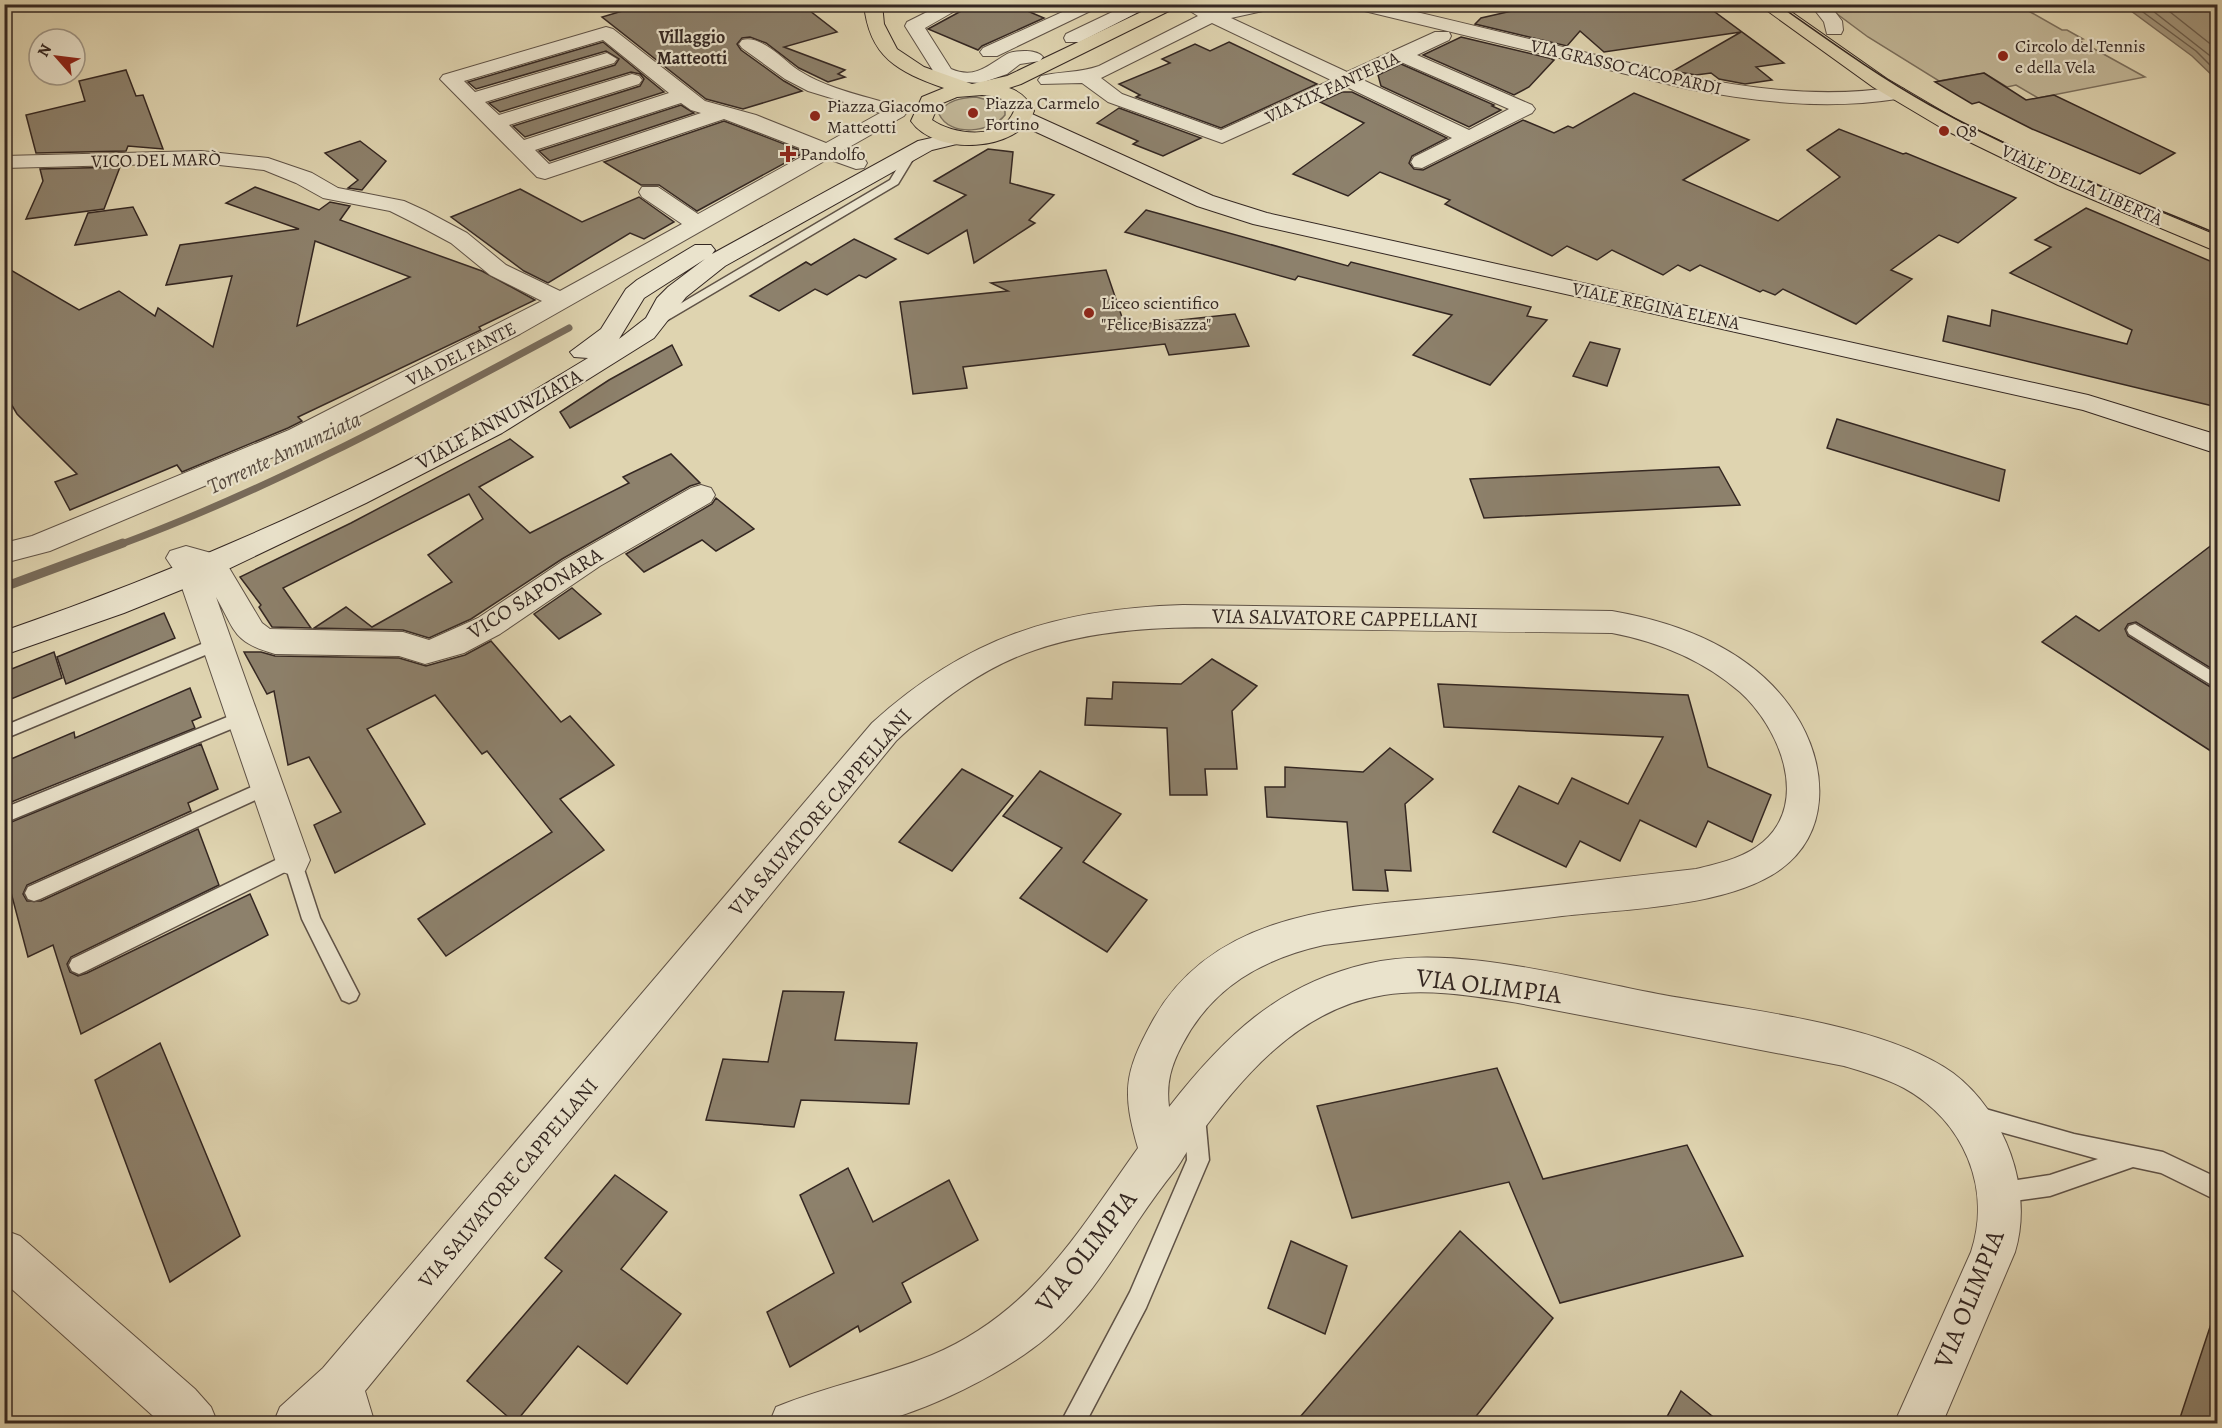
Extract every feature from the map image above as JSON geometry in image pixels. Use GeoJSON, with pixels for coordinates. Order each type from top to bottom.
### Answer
{"type":"FeatureCollection","features":[{"type":"Feature","properties":{"kind":"main road"},"geometry":{"type":"LineString","coordinates":[[862,4],[863,30],[869,44],[886,62],[926,86],[916,111]]}},
{"type":"Feature","properties":{"kind":"main road"},"geometry":{"type":"LineString","coordinates":[[873,4],[875,30],[885,48],[903,62],[975,89],[1174,4]]}},
{"type":"Feature","properties":{"kind":"main road","name":"VIALE DELLA LIBERTÀ"},"geometry":{"type":"LineString","coordinates":[[1767,4],[1897,93],[2008,153],[2217,245]]}},
{"type":"Feature","properties":{"kind":"main road"},"geometry":{"type":"LineString","coordinates":[[1797,4],[1905,76],[1960,107]]}},
{"type":"Feature","properties":{"kind":"main road"},"geometry":{"type":"LineString","coordinates":[[916,111],[935,132],[958,138],[999,134],[1011,129],[1021,109],[1048,80],[1199,8]]}},
{"type":"Feature","properties":{"kind":"main road"},"geometry":{"type":"LineString","coordinates":[[916,111],[954,91],[975,89],[1003,92],[1021,109]]}},
{"type":"Feature","properties":{"kind":"street"},"geometry":{"type":"LineString","coordinates":[[939,76],[914,26],[958,4]]}},
{"type":"Feature","properties":{"kind":"street"},"geometry":{"type":"LineString","coordinates":[[939,76],[1096,4]]}},
{"type":"Feature","properties":{"kind":"street"},"geometry":{"type":"LineString","coordinates":[[939,76],[974,79],[1000,70],[1015,58],[1029,66],[1145,4]]}},
{"type":"Feature","properties":{"kind":"street"},"geometry":{"type":"LineString","coordinates":[[1048,80],[1086,77],[1199,8],[1235,4]]}},
{"type":"Feature","properties":{"kind":"street"},"geometry":{"type":"LineString","coordinates":[[1199,8],[1270,4]]}},
{"type":"Feature","properties":{"kind":"street","name":"VIA GRASSO CACOPARDI"},"geometry":{"type":"LineString","coordinates":[[1358,4],[1688,83],[1742,93],[1823,101],[1897,93]]}},
{"type":"Feature","properties":{"kind":"street"},"geometry":{"type":"LineString","coordinates":[[1819,4],[1833,21],[1834,30]]}},
{"type":"Feature","properties":{"kind":"street"},"geometry":{"type":"LineString","coordinates":[[1199,8],[1469,138]]}},
{"type":"Feature","properties":{"kind":"street"},"geometry":{"type":"LineString","coordinates":[[724,112],[545,172],[450,79],[606,33],[691,101],[724,112],[856,163]]}},
{"type":"Feature","properties":{"kind":"street","name":"VIA XIX FANTERIA"},"geometry":{"type":"LineString","coordinates":[[1086,77],[1115,98],[1222,138],[1442,36]]}},
{"type":"Feature","properties":{"kind":"street"},"geometry":{"type":"LineString","coordinates":[[584,39],[660,103]]}},
{"type":"Feature","properties":{"kind":"street"},"geometry":{"type":"LineString","coordinates":[[749,44],[792,75],[815,87],[916,111]]}},
{"type":"Feature","properties":{"kind":"street"},"geometry":{"type":"LineString","coordinates":[[1402,55],[1525,109],[1422,162]]}},
{"type":"Feature","properties":{"kind":"street"},"geometry":{"type":"LineString","coordinates":[[471,100],[607,58]]}},
{"type":"Feature","properties":{"kind":"street"},"geometry":{"type":"LineString","coordinates":[[495,123],[632,80]]}},
{"type":"Feature","properties":{"kind":"street"},"geometry":{"type":"LineString","coordinates":[[521,148],[660,103],[691,101]]}},
{"type":"Feature","properties":{"kind":"street"},"geometry":{"type":"LineString","coordinates":[[1021,109],[1037,125],[1090,147],[1099,154]]}},
{"type":"Feature","properties":{"kind":"street","name":"VIA DEL FANTE"},"geometry":{"type":"LineString","coordinates":[[4,553],[40,544],[299,436],[561,301],[827,151],[916,111]]}},
{"type":"Feature","properties":{"kind":"street","name":"VIALE ANNUNZIATA"},"geometry":{"type":"LineString","coordinates":[[4,643],[113,605],[474,415],[601,342],[610,334],[635,294],[659,275],[911,132],[916,111]]}},
{"type":"Feature","properties":{"kind":"street"},"geometry":{"type":"LineString","coordinates":[[999,134],[1044,138],[1099,154]]}},
{"type":"Feature","properties":{"kind":"street","name":"VIALE ANNUNZIATA"},"geometry":{"type":"LineString","coordinates":[[4,623],[106,588],[192,562],[356,496],[492,427],[617,352],[661,312],[690,280],[717,261],[913,151],[925,145],[958,138]]}},
{"type":"Feature","properties":{"kind":"street","name":"VIALE REGINA ELENA"},"geometry":{"type":"LineString","coordinates":[[1099,154],[1205,201],[1261,219],[2088,403],[2168,426],[2217,445]]}},
{"type":"Feature","properties":{"kind":"street","name":"VICO DEL MARÒ"},"geometry":{"type":"LineString","coordinates":[[4,162],[201,157],[268,164],[304,178],[331,193],[396,206],[411,213],[459,238],[498,270],[561,301]]}},
{"type":"Feature","properties":{"kind":"street"},"geometry":{"type":"LineString","coordinates":[[650,192],[697,224]]}},
{"type":"Feature","properties":{"kind":"street"},"geometry":{"type":"LineString","coordinates":[[628,305],[642,312],[654,310],[661,312]]}},
{"type":"Feature","properties":{"kind":"street","name":"VICO SAPONARA"},"geometry":{"type":"LineString","coordinates":[[192,562],[251,631],[260,638],[275,642],[403,644],[422,652],[434,651],[494,623],[573,569],[701,495]]}},
{"type":"Feature","properties":{"kind":"street"},"geometry":{"type":"LineString","coordinates":[[192,562],[216,644],[292,860]]}},
{"type":"Feature","properties":{"kind":"street","name":"VIA SALVATORE CAPPELLANI"},"geometry":{"type":"LineString","coordinates":[[297,1424],[346,1404],[884,732],[927,692],[981,659],[1055,633],[1133,617],[1612,622],[1675,637],[1701,649],[1753,684],[1773,705],[1788,726],[1797,748],[1802,772],[1803,798],[1798,819],[1786,843],[1764,861],[1733,876],[1696,885],[1289,934],[1252,949],[1218,969],[1189,998],[1169,1028],[1149,1072],[1148,1108],[1161,1154]]}},
{"type":"Feature","properties":{"kind":"street","name":"VIA OLIMPIA"},"geometry":{"type":"LineString","coordinates":[[793,1424],[938,1377],[975,1361],[1006,1342],[1034,1319],[1092,1252],[1195,1109],[1256,1038],[1286,1015],[1321,996],[1363,982],[1410,976],[1515,985],[1844,1047],[1922,1077],[1950,1097],[1976,1127],[1992,1158],[2000,1192],[2000,1222],[1992,1256],[1918,1424]]}},
{"type":"Feature","properties":{"kind":"street"},"geometry":{"type":"LineString","coordinates":[[4,1252],[178,1406],[194,1424]]}},
{"type":"Feature","properties":{"kind":"lane"},"geometry":{"type":"LineString","coordinates":[[2135,630],[2217,683]]}},
{"type":"Feature","properties":{"kind":"lane"},"geometry":{"type":"LineString","coordinates":[[4,733],[216,644]]}},
{"type":"Feature","properties":{"kind":"lane"},"geometry":{"type":"LineString","coordinates":[[4,816],[242,717]]}},
{"type":"Feature","properties":{"kind":"lane"},"geometry":{"type":"LineString","coordinates":[[34,893],[267,787]]}},
{"type":"Feature","properties":{"kind":"lane"},"geometry":{"type":"LineString","coordinates":[[79,965],[292,860],[311,919],[349,994]]}},
{"type":"Feature","properties":{"kind":"lane"},"geometry":{"type":"LineString","coordinates":[[1072,1424],[1138,1300],[1198,1160],[1195,1109]]}},
{"type":"Feature","properties":{"kind":"lane"},"geometry":{"type":"LineString","coordinates":[[1963,1112],[2018,1130],[2163,1163],[2217,1190]]}},
{"type":"Feature","properties":{"kind":"lane"},"geometry":{"type":"LineString","coordinates":[[2000,1192],[2022,1192],[2058,1184],[2131,1157]]}},
{"type":"Feature","properties":{"kind":"shaded area","name":"Circolo del Tennis e della Vela"},"geometry":{"type":"Polygon","coordinates":[[[1825,5],[2018,5],[2083,39],[2078,40],[2145,77],[2038,98],[2016,85],[2007,87],[1984,73],[1939,81],[1868,37],[1825,5]]]}},
{"type":"Feature","properties":{"kind":"shaded area"},"geometry":{"type":"Polygon","coordinates":[[[976,97],[999,103],[1005,108],[1005,115],[991,125],[971,130],[952,127],[944,122],[939,114],[950,103],[976,97]]]}},
{"type":"Feature","properties":{"kind":"water"},"geometry":{"type":"Polygon","coordinates":[[[2123,5],[2217,5],[2217,80],[2192,56],[2123,5]]]}},
{"type":"Feature","properties":{"kind":"building"},"geometry":{"type":"Polygon","coordinates":[[[646,4],[801,4],[837,32],[784,47],[845,70],[838,74],[845,77],[828,82],[799,68],[766,43],[750,37],[742,38],[737,44],[741,50],[802,91],[743,109],[706,99],[602,17],[646,4]]]}},
{"type":"Feature","properties":{"kind":"building"},"geometry":{"type":"Polygon","coordinates":[[[974,4],[1011,4],[1044,18],[982,46],[978,50],[928,29],[974,4]]]}},
{"type":"Feature","properties":{"kind":"building"},"geometry":{"type":"Polygon","coordinates":[[[1543,4],[1704,4],[1784,63],[1756,67],[1772,80],[1745,84],[1719,79],[1711,73],[1696,75],[1673,71],[1741,32],[1604,52],[1580,31],[1567,46],[1475,24],[1481,18],[1543,4]]]}},
{"type":"Feature","properties":{"kind":"building"},"geometry":{"type":"Polygon","coordinates":[[[1461,37],[1554,60],[1529,87],[1514,95],[1423,55],[1461,37]]]}},
{"type":"Feature","properties":{"kind":"building"},"geometry":{"type":"Polygon","coordinates":[[[603,42],[664,92],[525,137],[513,126],[640,86],[644,79],[640,74],[631,72],[500,112],[489,103],[615,65],[619,59],[606,51],[476,89],[468,82],[603,42]]]}},
{"type":"Feature","properties":{"kind":"building"},"geometry":{"type":"Polygon","coordinates":[[[1229,42],[1317,84],[1221,128],[1136,97],[1140,95],[1119,84],[1170,63],[1162,59],[1195,44],[1210,51],[1229,42]]]}},
{"type":"Feature","properties":{"kind":"building"},"geometry":{"type":"Polygon","coordinates":[[[1401,64],[1501,110],[1469,127],[1381,86],[1378,75],[1401,64]]]}},
{"type":"Feature","properties":{"kind":"building"},"geometry":{"type":"Polygon","coordinates":[[[126,70],[136,96],[143,95],[163,149],[128,146],[126,151],[36,153],[26,115],[85,101],[81,87],[87,87],[87,79],[126,70]]]}},
{"type":"Feature","properties":{"kind":"building"},"geometry":{"type":"Polygon","coordinates":[[[1984,73],[2026,100],[2054,95],[2175,153],[2140,174],[2032,129],[1979,102],[1972,104],[1935,82],[1984,73]]]}},
{"type":"Feature","properties":{"kind":"building"},"geometry":{"type":"Polygon","coordinates":[[[1342,92],[1352,92],[1447,138],[1412,156],[1409,163],[1414,169],[1423,170],[1523,120],[1554,133],[1568,126],[1573,128],[1634,93],[1749,140],[1683,180],[1778,221],[1840,177],[1807,150],[1839,129],[1903,154],[1906,153],[2016,198],[1958,243],[1939,235],[1891,270],[1912,279],[1856,324],[1783,289],[1775,295],[1763,290],[1760,292],[1700,265],[1690,271],[1678,265],[1663,275],[1612,250],[1597,260],[1567,246],[1552,256],[1445,204],[1450,200],[1380,172],[1348,196],[1293,174],[1364,123],[1320,102],[1342,92]]]}},
{"type":"Feature","properties":{"kind":"building"},"geometry":{"type":"Polygon","coordinates":[[[681,105],[694,113],[550,161],[539,151],[681,105]]]}},
{"type":"Feature","properties":{"kind":"building"},"geometry":{"type":"Polygon","coordinates":[[[1119,108],[1201,138],[1163,156],[1133,144],[1138,141],[1097,123],[1119,108]]]}},
{"type":"Feature","properties":{"kind":"building"},"geometry":{"type":"Polygon","coordinates":[[[724,121],[805,152],[697,211],[659,185],[641,185],[604,162],[724,121]]]}},
{"type":"Feature","properties":{"kind":"building"},"geometry":{"type":"Polygon","coordinates":[[[360,141],[386,161],[362,190],[348,188],[358,180],[325,153],[360,141]]]}},
{"type":"Feature","properties":{"kind":"building"},"geometry":{"type":"Polygon","coordinates":[[[988,149],[1013,152],[1010,183],[1054,195],[1029,220],[1035,223],[974,263],[967,230],[928,254],[895,239],[966,195],[934,181],[988,149]]]}},
{"type":"Feature","properties":{"kind":"building"},"geometry":{"type":"Polygon","coordinates":[[[120,167],[104,209],[26,219],[43,181],[40,169],[120,167]]]}},
{"type":"Feature","properties":{"kind":"building"},"geometry":{"type":"Polygon","coordinates":[[[255,187],[319,210],[330,202],[350,206],[340,220],[482,271],[535,300],[479,327],[481,330],[298,417],[302,421],[288,428],[182,472],[177,465],[70,510],[55,482],[77,474],[17,414],[4,392],[4,266],[79,310],[119,291],[155,316],[158,308],[213,347],[232,276],[166,285],[180,245],[299,229],[226,203],[255,187]],[[315,241],[297,326],[410,277],[315,241]]]}},
{"type":"Feature","properties":{"kind":"building"},"geometry":{"type":"Polygon","coordinates":[[[520,189],[582,222],[639,197],[674,222],[644,239],[630,233],[548,283],[524,271],[451,217],[520,189]]]}},
{"type":"Feature","properties":{"kind":"building"},"geometry":{"type":"Polygon","coordinates":[[[133,207],[147,235],[75,245],[88,213],[133,207]]]}},
{"type":"Feature","properties":{"kind":"building"},"geometry":{"type":"Polygon","coordinates":[[[2086,208],[2217,264],[2217,407],[1943,341],[1948,316],[1990,326],[1992,310],[2127,344],[2132,330],[2010,273],[2051,247],[2035,240],[2086,208]]]}},
{"type":"Feature","properties":{"kind":"building"},"geometry":{"type":"Polygon","coordinates":[[[1146,210],[1348,266],[1351,262],[1531,307],[1527,316],[1547,320],[1490,385],[1413,355],[1452,315],[1298,276],[1295,280],[1125,232],[1146,210]]]}},
{"type":"Feature","properties":{"kind":"building"},"geometry":{"type":"Polygon","coordinates":[[[854,239],[896,259],[866,278],[859,275],[827,295],[815,289],[779,311],[750,296],[806,262],[811,265],[854,239]]]}},
{"type":"Feature","properties":{"kind":"building"},"geometry":{"type":"Polygon","coordinates":[[[1106,270],[1125,326],[1235,314],[1249,346],[1169,355],[1165,344],[963,367],[967,388],[913,394],[900,302],[1008,291],[991,283],[1106,270]]]}},
{"type":"Feature","properties":{"kind":"building"},"geometry":{"type":"Polygon","coordinates":[[[1590,342],[1620,349],[1607,386],[1573,376],[1590,342]]]}},
{"type":"Feature","properties":{"kind":"building"},"geometry":{"type":"Polygon","coordinates":[[[672,345],[682,365],[570,428],[560,412],[609,380],[672,345]]]}},
{"type":"Feature","properties":{"kind":"building"},"geometry":{"type":"Polygon","coordinates":[[[1837,419],[2005,470],[1999,501],[1827,448],[1837,419]]]}},
{"type":"Feature","properties":{"kind":"building"},"geometry":{"type":"Polygon","coordinates":[[[510,439],[533,457],[479,487],[530,533],[629,483],[623,477],[671,454],[700,483],[690,486],[562,559],[471,619],[429,638],[403,630],[314,628],[346,607],[372,627],[452,582],[428,555],[483,519],[469,494],[283,588],[311,628],[272,627],[259,607],[261,605],[240,577],[351,523],[510,439]]]}},
{"type":"Feature","properties":{"kind":"building"},"geometry":{"type":"Polygon","coordinates":[[[1719,467],[1740,505],[1484,518],[1470,479],[1719,467]]]}},
{"type":"Feature","properties":{"kind":"building"},"geometry":{"type":"Polygon","coordinates":[[[716,498],[754,529],[716,551],[702,540],[644,572],[626,554],[712,504],[716,498]]]}},
{"type":"Feature","properties":{"kind":"building"},"geometry":{"type":"Polygon","coordinates":[[[2217,541],[2217,672],[2136,622],[2128,624],[2125,629],[2128,636],[2217,691],[2217,755],[2042,642],[2076,616],[2099,631],[2217,541]]]}},
{"type":"Feature","properties":{"kind":"building"},"geometry":{"type":"Polygon","coordinates":[[[572,588],[601,614],[559,639],[534,614],[572,588]]]}},
{"type":"Feature","properties":{"kind":"building"},"geometry":{"type":"Polygon","coordinates":[[[164,613],[175,638],[66,684],[57,657],[164,613]]]}},
{"type":"Feature","properties":{"kind":"building"},"geometry":{"type":"Polygon","coordinates":[[[491,641],[561,722],[570,716],[614,765],[560,799],[604,850],[446,956],[418,919],[552,832],[487,751],[482,754],[435,695],[367,729],[425,824],[335,873],[314,825],[341,812],[309,757],[288,765],[274,691],[267,694],[244,652],[261,652],[275,656],[399,658],[426,666],[465,655],[491,641]]]}},
{"type":"Feature","properties":{"kind":"building"},"geometry":{"type":"Polygon","coordinates":[[[54,652],[62,678],[4,702],[4,672],[54,652]]]}},
{"type":"Feature","properties":{"kind":"building"},"geometry":{"type":"Polygon","coordinates":[[[1212,659],[1257,686],[1232,711],[1237,769],[1205,769],[1207,795],[1170,795],[1167,728],[1085,725],[1087,698],[1112,699],[1113,682],[1181,684],[1212,659]]]}},
{"type":"Feature","properties":{"kind":"building"},"geometry":{"type":"Polygon","coordinates":[[[1438,684],[1688,695],[1708,767],[1771,795],[1752,842],[1708,821],[1696,847],[1640,820],[1620,861],[1580,841],[1566,867],[1493,832],[1519,786],[1558,804],[1572,778],[1628,804],[1663,737],[1444,727],[1438,684]]]}},
{"type":"Feature","properties":{"kind":"building"},"geometry":{"type":"Polygon","coordinates":[[[190,688],[201,717],[192,721],[195,728],[4,805],[4,762],[74,732],[75,738],[190,688]]]}},
{"type":"Feature","properties":{"kind":"building"},"geometry":{"type":"Polygon","coordinates":[[[201,744],[218,789],[188,803],[191,811],[27,885],[23,894],[27,901],[41,901],[198,829],[219,885],[71,957],[67,964],[70,972],[78,976],[87,973],[250,894],[268,935],[81,1034],[53,945],[28,957],[4,866],[4,825],[201,744]]]}},
{"type":"Feature","properties":{"kind":"building"},"geometry":{"type":"Polygon","coordinates":[[[1390,748],[1433,779],[1405,804],[1411,871],[1385,870],[1388,891],[1353,890],[1347,822],[1267,817],[1265,787],[1285,787],[1285,767],[1363,772],[1390,748]]]}},
{"type":"Feature","properties":{"kind":"building"},"geometry":{"type":"Polygon","coordinates":[[[962,769],[1013,796],[952,871],[899,842],[962,769]]]}},
{"type":"Feature","properties":{"kind":"building"},"geometry":{"type":"Polygon","coordinates":[[[1040,771],[1121,814],[1083,862],[1147,900],[1107,952],[1020,898],[1062,848],[1003,816],[1040,771]]]}},
{"type":"Feature","properties":{"kind":"building"},"geometry":{"type":"Polygon","coordinates":[[[783,991],[844,992],[835,1040],[917,1043],[909,1104],[801,1100],[794,1127],[706,1120],[723,1059],[768,1062],[783,991]]]}},
{"type":"Feature","properties":{"kind":"building"},"geometry":{"type":"Polygon","coordinates":[[[160,1043],[240,1236],[170,1282],[95,1080],[160,1043]]]}},
{"type":"Feature","properties":{"kind":"building"},"geometry":{"type":"Polygon","coordinates":[[[1497,1068],[1543,1179],[1687,1145],[1743,1256],[1560,1303],[1509,1182],[1352,1218],[1317,1106],[1497,1068]]]}},
{"type":"Feature","properties":{"kind":"building"},"geometry":{"type":"Polygon","coordinates":[[[848,1168],[873,1222],[949,1180],[978,1240],[902,1283],[911,1302],[860,1332],[858,1326],[790,1367],[767,1312],[834,1273],[800,1195],[848,1168]]]}},
{"type":"Feature","properties":{"kind":"building"},"geometry":{"type":"Polygon","coordinates":[[[615,1175],[667,1212],[621,1269],[681,1314],[627,1384],[578,1346],[515,1423],[467,1381],[562,1271],[545,1258],[615,1175]]]}},
{"type":"Feature","properties":{"kind":"building"},"geometry":{"type":"Polygon","coordinates":[[[1460,1231],[1553,1318],[1470,1424],[1294,1424],[1460,1231]]]}},
{"type":"Feature","properties":{"kind":"building"},"geometry":{"type":"Polygon","coordinates":[[[1291,1241],[1347,1266],[1325,1334],[1268,1308],[1291,1241]]]}},
{"type":"Feature","properties":{"kind":"building"},"geometry":{"type":"Polygon","coordinates":[[[2213,1318],[2217,1319],[2217,1424],[2178,1424],[2213,1318]]]}},
{"type":"Feature","properties":{"kind":"building"},"geometry":{"type":"Polygon","coordinates":[[[1681,1391],[1722,1424],[1663,1424],[1681,1391]]]}},
{"type":"Feature","properties":{"kind":"waterway","name":"Torrente Annunziata"},"geometry":{"type":"LineString","coordinates":[[119,545],[292,472],[569,328]]}},
{"type":"Feature","properties":{"kind":"waterway","name":"Torrente Annunziata"},"geometry":{"type":"LineString","coordinates":[[4,587],[123,543]]}},
{"type":"Feature","properties":{"kind":"tram line"},"geometry":{"type":"LineString","coordinates":[[1777,4],[1890,81],[1965,124],[2072,174],[2218,234]]}},
{"type":"Feature","properties":{"kind":"place","name":"Circolo del Tennis e della Vela"},"geometry":{"type":"Point","coordinates":[2003,56]}},
{"type":"Feature","properties":{"kind":"place","name":"Piazza Carmelo Fortino"},"geometry":{"type":"Point","coordinates":[973,113]}},
{"type":"Feature","properties":{"kind":"place","name":"Piazza Giacomo Matteotti"},"geometry":{"type":"Point","coordinates":[815,116]}},
{"type":"Feature","properties":{"kind":"place","name":"Q8"},"geometry":{"type":"Point","coordinates":[1944,131]}},
{"type":"Feature","properties":{"kind":"place","name":"Pandolfo"},"geometry":{"type":"Point","coordinates":[788,154]}},
{"type":"Feature","properties":{"kind":"place","name":"Liceo scientifico \"Felice Bisazza\""},"geometry":{"type":"Point","coordinates":[1089,313]}},
{"type":"Feature","properties":{"kind":"district","name":"Villaggio Matteotti"},"geometry":{"type":"Point","coordinates":[692,47]}}]}
